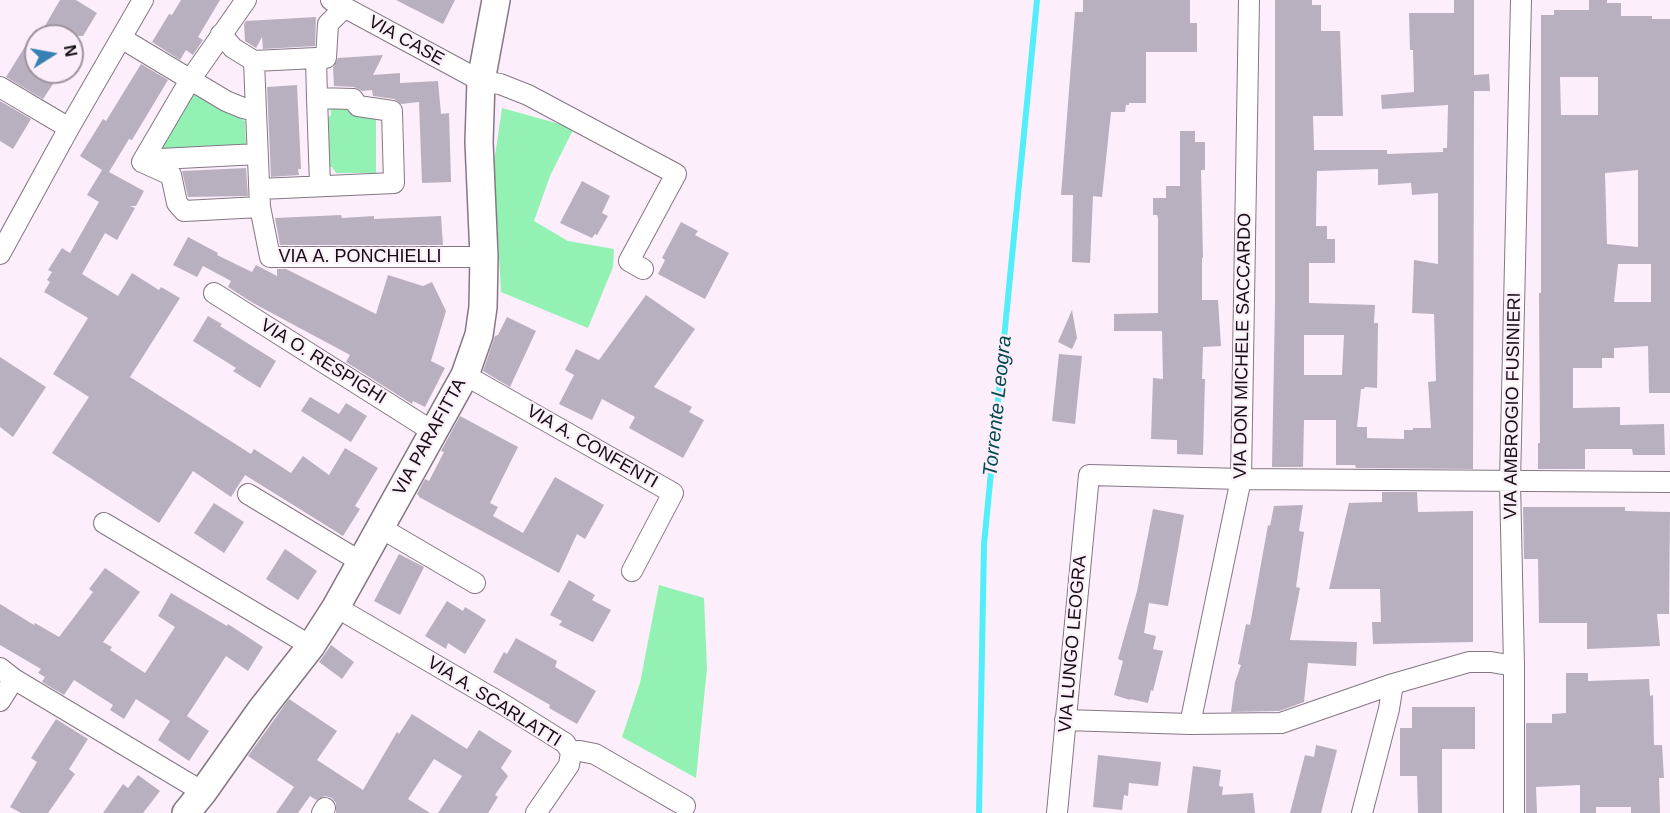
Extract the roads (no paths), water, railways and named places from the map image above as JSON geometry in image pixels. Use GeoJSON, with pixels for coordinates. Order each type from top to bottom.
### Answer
{"type":"FeatureCollection","features":[{"type":"Feature","properties":{"kind":"street"},"geometry":{"type":"LineString","coordinates":[[0,254],[143,0]]}},
{"type":"Feature","properties":{"kind":"street"},"geometry":{"type":"LineString","coordinates":[[142,162],[190,80],[220,34],[246,0]]}},
{"type":"Feature","properties":{"kind":"street","name":"VIA PARAFITTA"},"geometry":{"type":"LineString","coordinates":[[186,813],[311,646],[336,607],[465,375],[479,335],[483,307],[484,257],[478,142],[482,81],[496,0]]}},
{"type":"Feature","properties":{"kind":"street","name":"VIA DON MICHELE SACCARDO"},"geometry":{"type":"LineString","coordinates":[[1190,724],[1241,479],[1249,0]]}},
{"type":"Feature","properties":{"kind":"street","name":"VIA AMBROGIO FUSINIERI"},"geometry":{"type":"LineString","coordinates":[[1514,813],[1510,482],[1521,0]]}},
{"type":"Feature","properties":{"kind":"street"},"geometry":{"type":"LineString","coordinates":[[220,34],[233,48],[254,61],[326,58],[328,24],[338,4]]}},
{"type":"Feature","properties":{"kind":"street","name":"VIA CASE"},"geometry":{"type":"LineString","coordinates":[[338,4],[482,81],[500,84],[528,95],[676,174],[629,261],[643,268]]}},
{"type":"Feature","properties":{"kind":"street"},"geometry":{"type":"LineString","coordinates":[[122,38],[226,101],[256,111]]}},
{"type":"Feature","properties":{"kind":"street"},"geometry":{"type":"LineString","coordinates":[[316,58],[320,185]]}},
{"type":"Feature","properties":{"kind":"street"},"geometry":{"type":"LineString","coordinates":[[254,61],[260,198]]}},
{"type":"Feature","properties":{"kind":"street"},"geometry":{"type":"LineString","coordinates":[[0,87],[69,128]]}},
{"type":"Feature","properties":{"kind":"street"},"geometry":{"type":"LineString","coordinates":[[142,162],[171,175],[177,204],[184,211],[320,185],[394,183],[392,111],[358,106],[353,99],[317,98]]}},
{"type":"Feature","properties":{"kind":"street"},"geometry":{"type":"LineString","coordinates":[[142,162],[258,154]]}},
{"type":"Feature","properties":{"kind":"street","name":"VIA A. PONCHIELLI"},"geometry":{"type":"LineString","coordinates":[[260,198],[270,257],[484,257]]}},
{"type":"Feature","properties":{"kind":"street","name":"VIA O. RESPIGHI"},"geometry":{"type":"LineString","coordinates":[[214,293],[432,431]]}},
{"type":"Feature","properties":{"kind":"street","name":"VIA A. CONFENTI"},"geometry":{"type":"LineString","coordinates":[[465,375],[673,493],[632,571]]}},
{"type":"Feature","properties":{"kind":"street","name":"VIA LUNGO LEOGRA"},"geometry":{"type":"LineString","coordinates":[[1057,813],[1089,475],[1241,479]]}},
{"type":"Feature","properties":{"kind":"street"},"geometry":{"type":"LineString","coordinates":[[1241,479],[1670,482]]}},
{"type":"Feature","properties":{"kind":"street"},"geometry":{"type":"LineString","coordinates":[[248,494],[361,562]]}},
{"type":"Feature","properties":{"kind":"street"},"geometry":{"type":"LineString","coordinates":[[104,523],[311,646]]}},
{"type":"Feature","properties":{"kind":"street"},"geometry":{"type":"LineString","coordinates":[[381,528],[475,583]]}},
{"type":"Feature","properties":{"kind":"street","name":"VIA A. SCARLATTI"},"geometry":{"type":"LineString","coordinates":[[336,607],[516,712],[565,743],[571,752],[595,754],[685,806]]}},
{"type":"Feature","properties":{"kind":"street"},"geometry":{"type":"LineString","coordinates":[[1065,720],[1190,724],[1281,723],[1393,684],[1469,662],[1491,662],[1514,666]]}},
{"type":"Feature","properties":{"kind":"street"},"geometry":{"type":"LineString","coordinates":[[0,701],[7,674],[203,792]]}},
{"type":"Feature","properties":{"kind":"street"},"geometry":{"type":"LineString","coordinates":[[1362,813],[1389,709],[1393,684]]}},
{"type":"Feature","properties":{"kind":"street"},"geometry":{"type":"LineString","coordinates":[[536,813],[569,765],[571,752]]}},
{"type":"Feature","properties":{"kind":"waterway","name":"Torrente Leogra"},"geometry":{"type":"LineString","coordinates":[[979,813],[984,544],[1037,0]]}}]}
